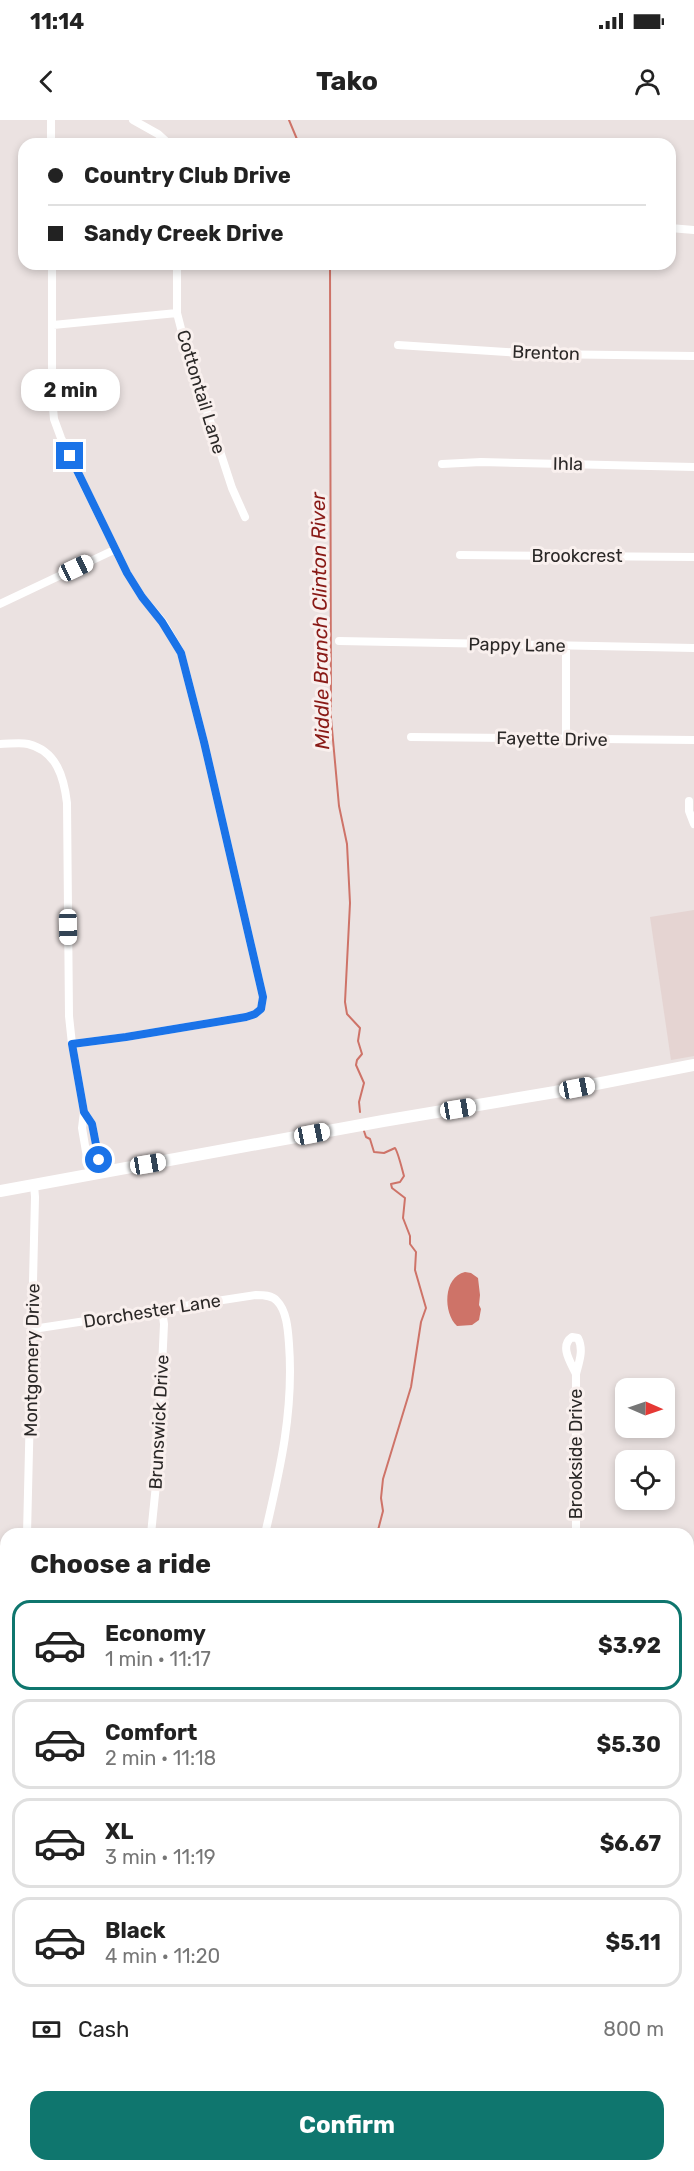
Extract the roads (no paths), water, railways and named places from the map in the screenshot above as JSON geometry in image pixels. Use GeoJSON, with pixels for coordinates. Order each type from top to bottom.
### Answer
{"type":"FeatureCollection","features":[{"type":"Feature","properties":{"kind":"street"},"geometry":{"type":"LineString","coordinates":[[51,120],[51,138]]}},
{"type":"Feature","properties":{"kind":"street"},"geometry":{"type":"LineString","coordinates":[[133,120],[162,138]]}},
{"type":"Feature","properties":{"kind":"street"},"geometry":{"type":"LineString","coordinates":[[676,228],[694,230]]}},
{"type":"Feature","properties":{"kind":"street"},"geometry":{"type":"LineString","coordinates":[[52,270],[54,419],[114,550],[142,597],[175,641],[186,666],[261,988],[261,1009],[246,1017],[72,1044]]}},
{"type":"Feature","properties":{"kind":"street","name":"Cottontail Lane"},"geometry":{"type":"LineString","coordinates":[[177,270],[177,313],[202,400],[232,488],[245,517]]}},
{"type":"Feature","properties":{"kind":"street"},"geometry":{"type":"LineString","coordinates":[[53,325],[177,313]]}},
{"type":"Feature","properties":{"kind":"street","name":"Brenton"},"geometry":{"type":"LineString","coordinates":[[398,345],[537,354],[694,356]]}},
{"type":"Feature","properties":{"kind":"street","name":"Ihla"},"geometry":{"type":"LineString","coordinates":[[442,464],[481,462],[694,467]]}},
{"type":"Feature","properties":{"kind":"street"},"geometry":{"type":"LineString","coordinates":[[0,604],[114,550]]}},
{"type":"Feature","properties":{"kind":"street","name":"Brookcrest"},"geometry":{"type":"LineString","coordinates":[[460,555],[694,557]]}},
{"type":"Feature","properties":{"kind":"street","name":"Pappy Lane"},"geometry":{"type":"LineString","coordinates":[[339,641],[694,648]]}},
{"type":"Feature","properties":{"kind":"street"},"geometry":{"type":"LineString","coordinates":[[566,646],[566,739]]}},
{"type":"Feature","properties":{"kind":"street","name":"Fayette Drive"},"geometry":{"type":"LineString","coordinates":[[411,737],[694,740]]}},
{"type":"Feature","properties":{"kind":"street"},"geometry":{"type":"LineString","coordinates":[[0,744],[27,744],[45,752],[56,763],[63,780],[67,803],[69,1016],[84,1112],[82,1128],[96,1174]]}},
{"type":"Feature","properties":{"kind":"street"},"geometry":{"type":"LineString","coordinates":[[689,801],[690,818],[694,824]]}},
{"type":"Feature","properties":{"kind":"street"},"geometry":{"type":"LineString","coordinates":[[0,1191],[694,1065]]}},
{"type":"Feature","properties":{"kind":"street","name":"Montgomery Drive"},"geometry":{"type":"LineString","coordinates":[[27,1528],[33,1329],[34,1185]]}},
{"type":"Feature","properties":{"kind":"street","name":"Dorchester Lane"},"geometry":{"type":"LineString","coordinates":[[33,1329],[256,1295],[272,1297],[282,1307],[286,1319],[290,1357],[290,1389],[286,1439],[266,1528]]}},
{"type":"Feature","properties":{"kind":"street","name":"Brunswick Drive"},"geometry":{"type":"LineString","coordinates":[[152,1528],[164,1324],[162,1310]]}},
{"type":"Feature","properties":{"kind":"street","name":"Brookside Drive"},"geometry":{"type":"LineString","coordinates":[[576,1374],[576,1528]]}},
{"type":"Feature","properties":{"kind":"waterway","name":"Middle Branch Clinton River"},"geometry":{"type":"LineString","coordinates":[[289,120],[296,138]]}},
{"type":"Feature","properties":{"kind":"waterway","name":"Middle Branch Clinton River"},"geometry":{"type":"LineString","coordinates":[[330,270],[331,718],[339,806],[347,844],[350,903],[345,1002],[347,1014],[360,1028],[358,1041],[362,1054],[356,1065],[364,1083],[359,1102],[360,1112]]}},
{"type":"Feature","properties":{"kind":"waterway","name":"Middle Branch Clinton River"},"geometry":{"type":"LineString","coordinates":[[364,1131],[366,1137],[370,1139],[374,1152],[384,1153],[395,1148],[397,1153],[404,1176],[400,1182],[391,1184],[392,1188],[405,1198],[403,1218],[410,1236],[410,1244],[416,1252],[415,1270],[426,1308],[421,1322],[411,1387],[383,1479],[381,1498],[383,1511],[379,1528]]}}]}
